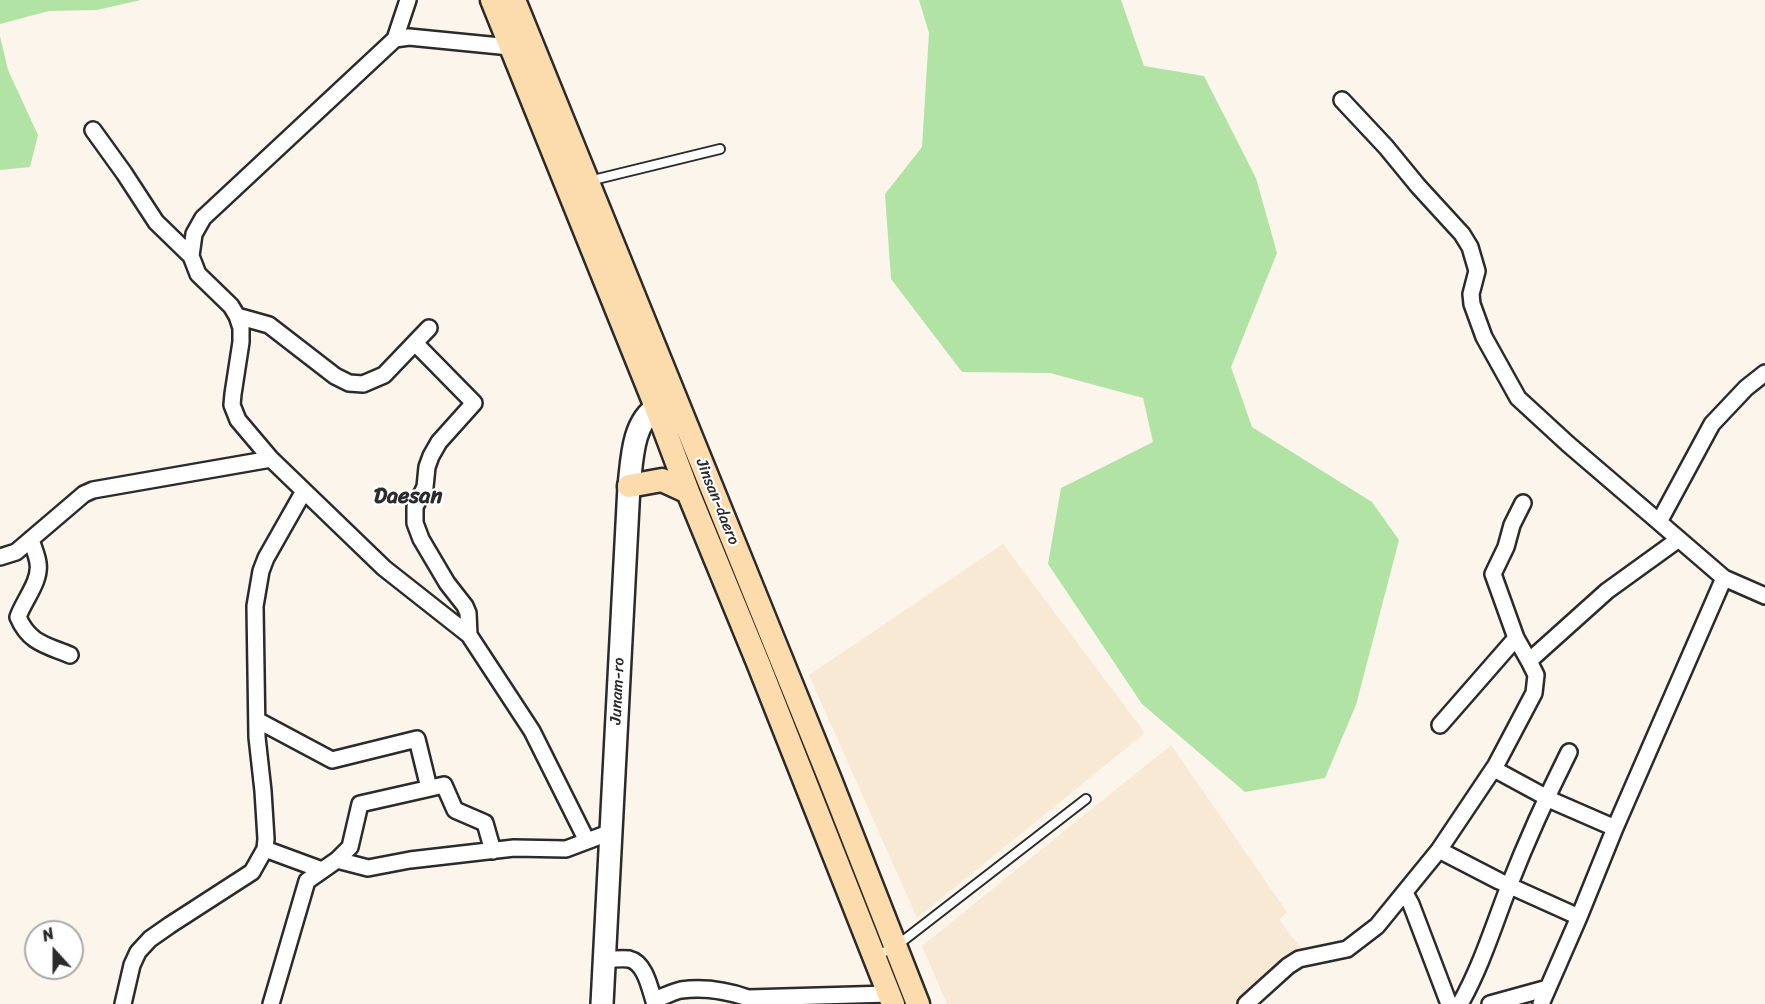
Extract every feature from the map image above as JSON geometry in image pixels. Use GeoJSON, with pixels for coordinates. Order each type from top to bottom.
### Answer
{"type":"FeatureCollection","features":[{"type":"Feature","properties":{"kind":"main road","name":"Jinsan-daero"},"geometry":{"type":"LineString","coordinates":[[492,0],[510,47],[578,185]]}},
{"type":"Feature","properties":{"kind":"main road","name":"Jinsan-daero"},"geometry":{"type":"LineString","coordinates":[[514,0],[578,185],[666,403],[918,1004]]}},
{"type":"Feature","properties":{"kind":"main road","name":"Jinsan-daero"},"geometry":{"type":"LineString","coordinates":[[666,403],[688,492],[891,999]]}},
{"type":"Feature","properties":{"kind":"main road"},"geometry":{"type":"LineString","coordinates":[[629,486],[662,480],[688,492]]}},
{"type":"Feature","properties":{"kind":"street"},"geometry":{"type":"LineString","coordinates":[[191,256],[194,234],[203,218],[394,39],[408,0]]}},
{"type":"Feature","properties":{"kind":"street"},"geometry":{"type":"LineString","coordinates":[[394,39],[409,37],[510,47]]}},
{"type":"Feature","properties":{"kind":"street"},"geometry":{"type":"LineString","coordinates":[[1342,100],[1462,234],[1470,247],[1477,271],[1471,294],[1472,304],[1484,337],[1518,398],[1724,578],[1765,596]]}},
{"type":"Feature","properties":{"kind":"street"},"geometry":{"type":"LineString","coordinates":[[93,130],[156,222],[191,256],[198,274],[231,306],[237,316],[241,328],[241,342],[232,405],[238,420],[271,459],[384,568],[469,635],[532,731],[587,841]]}},
{"type":"Feature","properties":{"kind":"street"},"geometry":{"type":"LineString","coordinates":[[237,316],[269,325],[335,376],[349,383],[363,384],[384,375],[429,328]]}},
{"type":"Feature","properties":{"kind":"street"},"geometry":{"type":"LineString","coordinates":[[415,343],[474,403],[439,442],[431,456],[427,467],[425,487],[415,507],[416,523],[421,539],[468,613],[469,635]]}},
{"type":"Feature","properties":{"kind":"street"},"geometry":{"type":"LineString","coordinates":[[1659,522],[1713,424],[1746,388],[1765,373]]}},
{"type":"Feature","properties":{"kind":"street","name":"Junam-ro"},"geometry":{"type":"LineString","coordinates":[[602,1004],[629,486],[638,432],[644,420],[666,403]]}},
{"type":"Feature","properties":{"kind":"street"},"geometry":{"type":"LineString","coordinates":[[0,557],[16,552],[84,494],[93,490],[271,459]]}},
{"type":"Feature","properties":{"kind":"street"},"geometry":{"type":"LineString","coordinates":[[123,1004],[132,965],[138,952],[150,939],[252,872],[265,849],[257,720],[255,606],[266,558],[304,491]]}},
{"type":"Feature","properties":{"kind":"street"},"geometry":{"type":"LineString","coordinates":[[1246,1004],[1299,959],[1347,949],[1377,926],[1439,850],[1494,768],[1534,693],[1536,675],[1516,638],[1493,574],[1523,503]]}},
{"type":"Feature","properties":{"kind":"street"},"geometry":{"type":"LineString","coordinates":[[31,539],[38,563],[38,575],[18,617],[24,630],[33,639],[70,655]]}},
{"type":"Feature","properties":{"kind":"street"},"geometry":{"type":"LineString","coordinates":[[1529,661],[1607,591],[1679,539]]}},
{"type":"Feature","properties":{"kind":"street"},"geometry":{"type":"LineString","coordinates":[[1541,1004],[1724,578]]}},
{"type":"Feature","properties":{"kind":"street"},"geometry":{"type":"LineString","coordinates":[[1440,725],[1516,638]]}},
{"type":"Feature","properties":{"kind":"street"},"geometry":{"type":"LineString","coordinates":[[257,720],[332,760],[417,739],[429,788]]}},
{"type":"Feature","properties":{"kind":"street"},"geometry":{"type":"LineString","coordinates":[[1460,1004],[1471,984],[1546,797],[1569,752]]}},
{"type":"Feature","properties":{"kind":"street"},"geometry":{"type":"LineString","coordinates":[[1494,768],[1546,797],[1615,828]]}},
{"type":"Feature","properties":{"kind":"street"},"geometry":{"type":"LineString","coordinates":[[271,1004],[307,880],[350,847],[360,804],[444,785],[455,810],[486,823],[493,851]]}},
{"type":"Feature","properties":{"kind":"street"},"geometry":{"type":"LineString","coordinates":[[336,860],[368,868],[410,860],[514,848],[566,849],[611,832]]}},
{"type":"Feature","properties":{"kind":"street"},"geometry":{"type":"LineString","coordinates":[[265,849],[322,870]]}},
{"type":"Feature","properties":{"kind":"street"},"geometry":{"type":"LineString","coordinates":[[1439,850],[1509,886],[1579,917]]}},
{"type":"Feature","properties":{"kind":"street"},"geometry":{"type":"LineString","coordinates":[[1405,893],[1449,1004]]}},
{"type":"Feature","properties":{"kind":"street"},"geometry":{"type":"LineString","coordinates":[[605,960],[627,959],[637,962],[642,967],[655,1002],[680,990],[733,993],[749,1001],[891,999]]}},
{"type":"Feature","properties":{"kind":"street"},"geometry":{"type":"LineString","coordinates":[[1490,1004],[1548,988]]}},
{"type":"Feature","properties":{"kind":"lane"},"geometry":{"type":"LineString","coordinates":[[578,185],[720,148]]}},
{"type":"Feature","properties":{"kind":"lane"},"geometry":{"type":"LineString","coordinates":[[874,956],[896,947],[1086,799]]}},
{"type":"Feature","properties":{"kind":"shaded area"},"geometry":{"type":"Polygon","coordinates":[[[1003,544],[1145,733],[917,918],[809,675],[1003,544]]]}},
{"type":"Feature","properties":{"kind":"shaded area"},"geometry":{"type":"Polygon","coordinates":[[[1171,745],[1287,912],[1279,920],[1301,948],[1238,1004],[947,1004],[922,946],[1171,745]]]}},
{"type":"Feature","properties":{"kind":"green space"},"geometry":{"type":"Polygon","coordinates":[[[0,0],[141,0],[97,10],[49,11],[0,24],[0,0]]]}},
{"type":"Feature","properties":{"kind":"green space"},"geometry":{"type":"Polygon","coordinates":[[[919,0],[1121,0],[1144,66],[1204,76],[1256,178],[1277,253],[1231,367],[1252,427],[1372,502],[1399,540],[1356,705],[1325,778],[1245,792],[1142,704],[1048,564],[1061,488],[1153,442],[1143,398],[1050,373],[962,372],[891,279],[885,194],[922,147],[929,33],[919,0]]]}},
{"type":"Feature","properties":{"kind":"green space"},"geometry":{"type":"Polygon","coordinates":[[[0,36],[8,70],[38,135],[30,167],[0,170],[0,36]]]}},
{"type":"Feature","properties":{"kind":"district","name":"Daesan"},"geometry":{"type":"Point","coordinates":[408,497]}}]}
